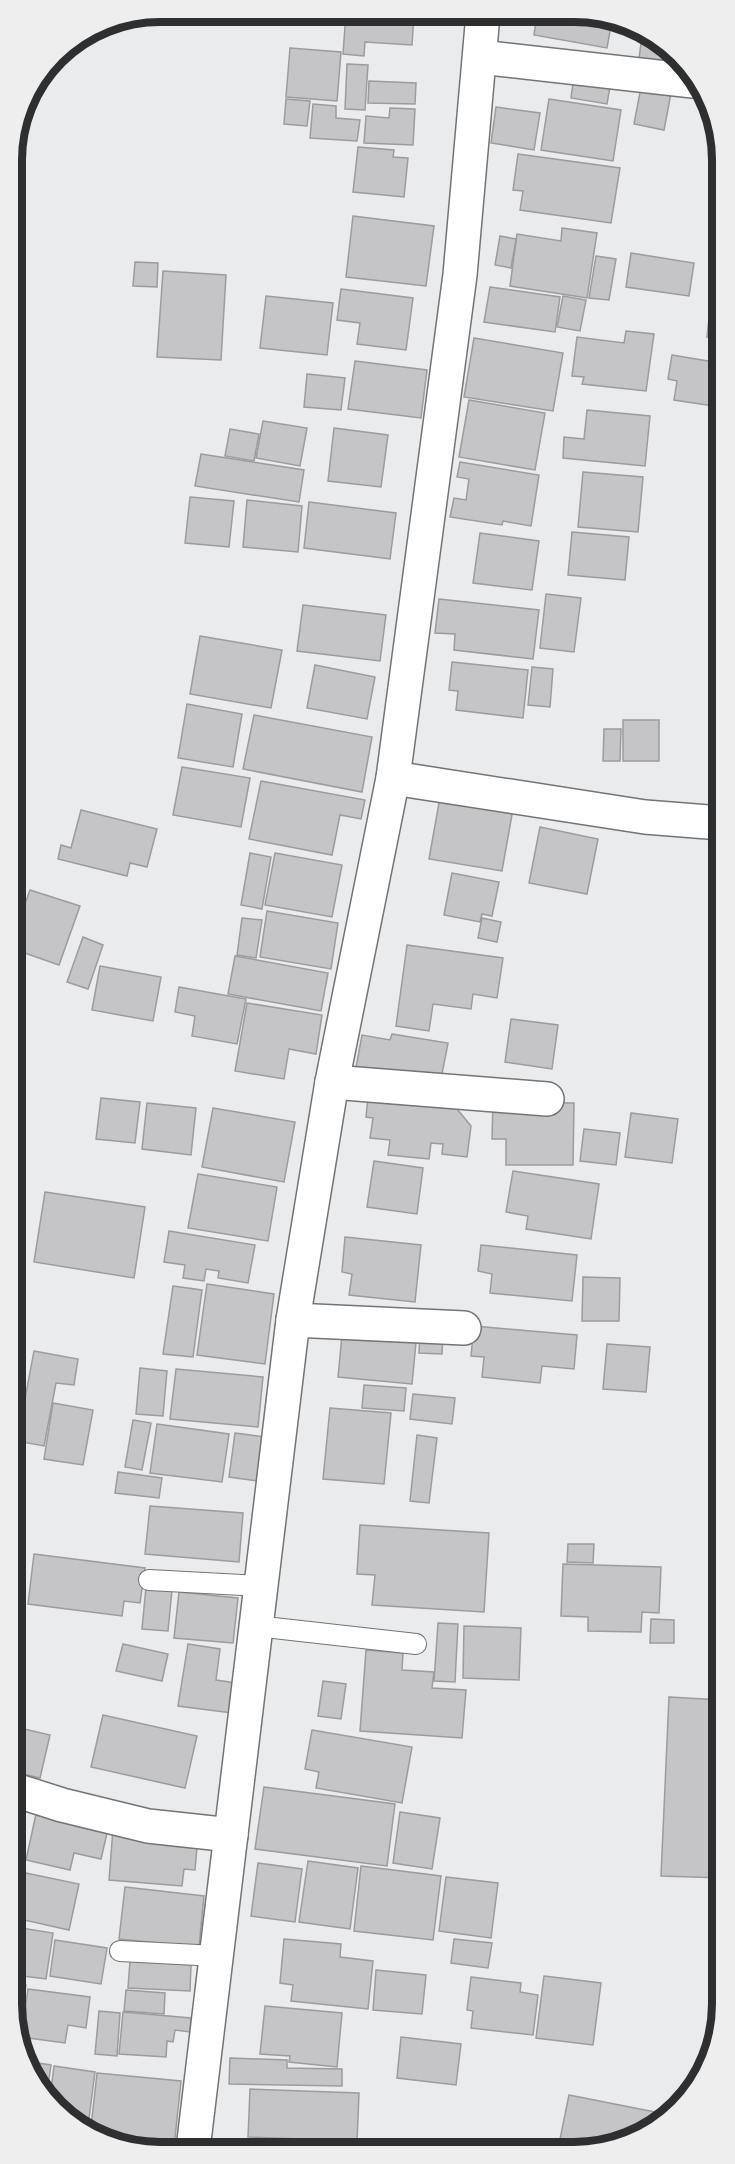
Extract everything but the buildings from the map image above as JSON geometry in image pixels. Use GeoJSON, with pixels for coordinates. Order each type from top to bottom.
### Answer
{"type":"FeatureCollection","features":[{"type":"Feature","properties":{"kind":"street"},"geometry":{"type":"LineString","coordinates":[[195,2142],[293,1320],[332,1082],[393,778],[460,275],[482,22]]}},
{"type":"Feature","properties":{"kind":"street"},"geometry":{"type":"LineString","coordinates":[[480,57],[687,80]]}},
{"type":"Feature","properties":{"kind":"street"},"geometry":{"type":"LineString","coordinates":[[393,778],[645,817],[712,822]]}},
{"type":"Feature","properties":{"kind":"street"},"geometry":{"type":"LineString","coordinates":[[332,1082],[548,1099]]}},
{"type":"Feature","properties":{"kind":"street"},"geometry":{"type":"LineString","coordinates":[[293,1320],[464,1328]]}},
{"type":"Feature","properties":{"kind":"street"},"geometry":{"type":"LineString","coordinates":[[22,1792],[62,1805],[148,1826],[231,1835]]}},
{"type":"Feature","properties":{"kind":"lane"},"geometry":{"type":"LineString","coordinates":[[148,1580],[261,1586]]}},
{"type":"Feature","properties":{"kind":"lane"},"geometry":{"type":"LineString","coordinates":[[256,1626],[416,1644]]}},
{"type":"Feature","properties":{"kind":"lane"},"geometry":{"type":"LineString","coordinates":[[120,1951],[217,1956]]}}]}
